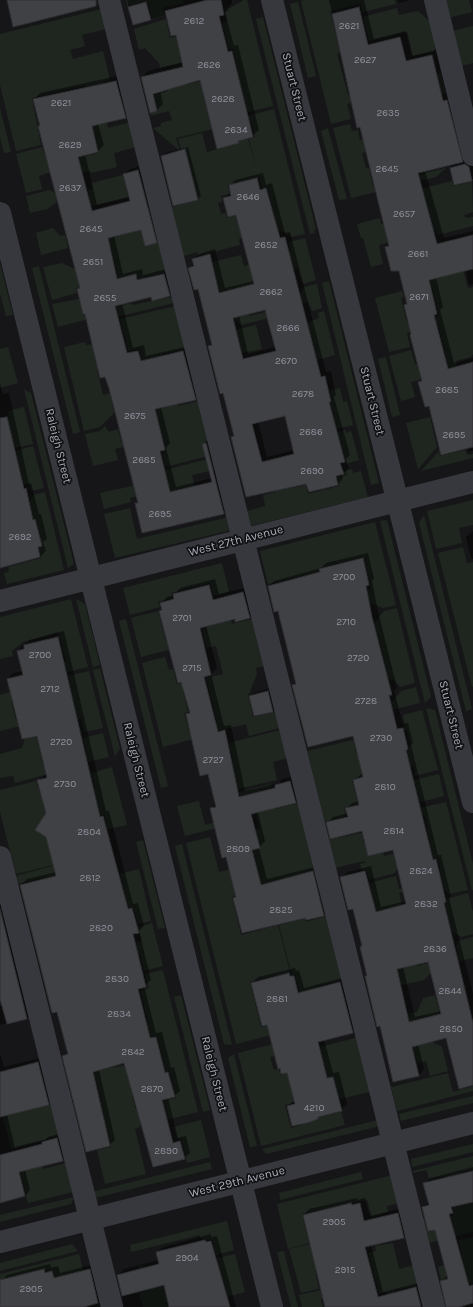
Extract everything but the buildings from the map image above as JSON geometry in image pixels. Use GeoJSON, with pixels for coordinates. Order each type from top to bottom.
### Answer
{"type":"FeatureCollection","features":[{"type":"Feature","properties":{"kind":"street"},"geometry":{"type":"LineString","coordinates":[[109,0],[434,1307]]}},
{"type":"Feature","properties":{"kind":"street","name":"Stuart Street"},"geometry":{"type":"LineString","coordinates":[[272,0],[473,802]]}},
{"type":"Feature","properties":{"kind":"street"},"geometry":{"type":"LineString","coordinates":[[435,0],[473,155]]}},
{"type":"Feature","properties":{"kind":"street","name":"Raleigh Street"},"geometry":{"type":"LineString","coordinates":[[0,213],[272,1307]]}},
{"type":"Feature","properties":{"kind":"street","name":"West 27th Avenue"},"geometry":{"type":"LineString","coordinates":[[0,601],[473,482]]}},
{"type":"Feature","properties":{"kind":"street"},"geometry":{"type":"LineString","coordinates":[[0,857],[112,1307]]}},
{"type":"Feature","properties":{"kind":"street","name":"West 29th Avenue"},"geometry":{"type":"LineString","coordinates":[[0,1242],[473,1123]]}},
{"type":"Feature","properties":{"kind":"shaded area"},"geometry":{"type":"Polygon","coordinates":[[[126,0],[185,0],[183,1],[184,3],[163,8],[165,16],[152,19],[147,1],[127,6],[126,0]]]}},
{"type":"Feature","properties":{"kind":"shaded area"},"geometry":{"type":"Polygon","coordinates":[[[244,0],[247,0],[273,106],[211,121],[243,95],[241,89],[206,80],[238,72],[233,49],[229,50],[222,23],[227,21],[225,12],[229,11],[228,9],[244,0]]]}},
{"type":"Feature","properties":{"kind":"shaded area"},"geometry":{"type":"Polygon","coordinates":[[[395,0],[396,4],[363,12],[360,4],[330,11],[340,52],[337,54],[348,95],[441,73],[446,93],[408,102],[395,92],[347,104],[351,119],[331,124],[301,1],[395,0]]]}},
{"type":"Feature","properties":{"kind":"shaded area"},"geometry":{"type":"Polygon","coordinates":[[[444,0],[469,0],[472,12],[448,18],[444,0]]]}},
{"type":"Feature","properties":{"kind":"shaded area"},"geometry":{"type":"Polygon","coordinates":[[[298,2],[316,76],[308,78],[290,4],[298,2]]]}},
{"type":"Feature","properties":{"kind":"shaded area"},"geometry":{"type":"Polygon","coordinates":[[[397,8],[399,15],[418,11],[435,26],[440,43],[433,51],[413,56],[407,32],[369,41],[363,17],[397,8]]]}},
{"type":"Feature","properties":{"kind":"shaded area"},"geometry":{"type":"Polygon","coordinates":[[[102,9],[106,29],[82,35],[85,46],[70,50],[73,59],[103,51],[110,80],[103,82],[108,105],[92,109],[85,85],[32,98],[41,145],[16,151],[0,85],[0,34],[102,9]]]}},
{"type":"Feature","properties":{"kind":"shaded area"},"geometry":{"type":"Polygon","coordinates":[[[263,17],[316,229],[314,230],[315,233],[310,234],[256,19],[263,17]]]}},
{"type":"Feature","properties":{"kind":"shaded area"},"geometry":{"type":"Polygon","coordinates":[[[166,19],[170,38],[178,36],[186,56],[180,57],[182,63],[160,68],[159,63],[145,48],[139,50],[134,29],[166,19]]]}},
{"type":"Feature","properties":{"kind":"shaded area"},"geometry":{"type":"Polygon","coordinates":[[[473,26],[473,63],[461,66],[452,31],[473,26]]]}},
{"type":"Feature","properties":{"kind":"shaded area"},"geometry":{"type":"Polygon","coordinates":[[[182,66],[187,85],[204,80],[207,93],[203,94],[210,122],[217,128],[176,138],[180,151],[153,128],[161,126],[161,123],[172,120],[169,111],[151,116],[148,106],[154,104],[152,96],[168,91],[163,72],[182,66]]]}},
{"type":"Feature","properties":{"kind":"shaded area"},"geometry":{"type":"Polygon","coordinates":[[[0,108],[11,152],[4,153],[0,137],[0,108]]]}},
{"type":"Feature","properties":{"kind":"shaded area"},"geometry":{"type":"Polygon","coordinates":[[[103,108],[108,128],[131,122],[140,146],[114,153],[117,167],[91,173],[90,171],[53,180],[51,172],[39,176],[42,189],[26,193],[16,154],[42,147],[45,156],[78,158],[99,153],[95,136],[92,136],[90,128],[103,108]]]}},
{"type":"Feature","properties":{"kind":"shaded area"},"geometry":{"type":"Polygon","coordinates":[[[274,109],[305,234],[292,237],[278,229],[267,187],[262,189],[259,177],[228,185],[230,194],[221,196],[222,202],[218,203],[221,214],[226,213],[227,218],[239,215],[277,230],[239,239],[240,245],[198,256],[197,252],[181,257],[169,208],[199,200],[194,183],[191,184],[178,139],[202,133],[207,152],[248,139],[256,168],[249,139],[255,137],[251,122],[245,123],[248,116],[274,109]]]}},
{"type":"Feature","properties":{"kind":"shaded area"},"geometry":{"type":"Polygon","coordinates":[[[350,124],[352,131],[358,130],[360,140],[365,139],[368,152],[362,153],[366,168],[369,168],[373,186],[446,168],[436,177],[351,198],[333,128],[350,124]]]}},
{"type":"Feature","properties":{"kind":"shaded area"},"geometry":{"type":"Polygon","coordinates":[[[328,128],[347,199],[339,200],[321,131],[328,128]]]}},
{"type":"Feature","properties":{"kind":"shaded area"},"geometry":{"type":"Polygon","coordinates":[[[123,175],[128,197],[63,213],[62,208],[90,201],[88,190],[93,189],[92,183],[123,175]]]}},
{"type":"Feature","properties":{"kind":"shaded area"},"geometry":{"type":"Polygon","coordinates":[[[452,181],[453,186],[472,182],[473,212],[464,215],[466,218],[473,217],[473,226],[437,235],[436,230],[379,245],[383,264],[371,267],[363,238],[361,238],[357,224],[380,218],[381,224],[431,220],[424,193],[393,200],[392,196],[452,181]]]}},
{"type":"Feature","properties":{"kind":"shaded area"},"geometry":{"type":"Polygon","coordinates":[[[50,190],[55,193],[57,202],[47,209],[30,213],[26,196],[50,190]]]}},
{"type":"Feature","properties":{"kind":"shaded area"},"geometry":{"type":"Polygon","coordinates":[[[156,206],[168,272],[145,277],[146,281],[139,283],[137,277],[126,279],[125,276],[81,287],[80,282],[117,273],[110,246],[72,255],[70,247],[119,236],[130,212],[156,206]]]}},
{"type":"Feature","properties":{"kind":"shaded area"},"geometry":{"type":"Polygon","coordinates":[[[53,228],[60,236],[65,235],[68,248],[41,255],[36,233],[53,228]]]}},
{"type":"Feature","properties":{"kind":"shaded area"},"geometry":{"type":"Polygon","coordinates":[[[305,238],[316,280],[303,284],[297,268],[273,275],[267,282],[243,289],[249,316],[266,312],[268,317],[265,319],[241,325],[234,319],[226,290],[220,292],[217,283],[197,276],[215,272],[212,262],[241,255],[244,266],[285,257],[284,253],[291,251],[289,242],[305,238]]]}},
{"type":"Feature","properties":{"kind":"shaded area"},"geometry":{"type":"Polygon","coordinates":[[[461,262],[468,288],[473,287],[473,354],[471,357],[456,361],[459,370],[411,382],[415,397],[401,401],[389,356],[411,350],[415,364],[446,356],[438,325],[407,333],[410,347],[389,352],[375,298],[402,291],[404,297],[401,298],[407,323],[439,315],[426,271],[461,262]]]}},
{"type":"Feature","properties":{"kind":"shaded area"},"geometry":{"type":"Polygon","coordinates":[[[62,263],[75,269],[80,287],[76,288],[77,293],[52,300],[43,267],[62,263]]]}},
{"type":"Feature","properties":{"kind":"shaded area"},"geometry":{"type":"Polygon","coordinates":[[[0,264],[13,315],[6,316],[0,294],[0,264]]]}},
{"type":"Feature","properties":{"kind":"shaded area"},"geometry":{"type":"Polygon","coordinates":[[[39,266],[80,432],[73,434],[32,268],[39,266]]]}},
{"type":"Feature","properties":{"kind":"shaded area"},"geometry":{"type":"Polygon","coordinates":[[[329,281],[379,483],[371,485],[322,283],[329,281]]]}},
{"type":"Feature","properties":{"kind":"shaded area"},"geometry":{"type":"Polygon","coordinates":[[[317,284],[322,308],[312,311],[308,302],[298,305],[295,296],[300,294],[304,287],[317,284]]]}},
{"type":"Feature","properties":{"kind":"shaded area"},"geometry":{"type":"Polygon","coordinates":[[[177,296],[178,302],[117,317],[116,312],[58,327],[52,304],[79,299],[83,315],[131,303],[132,305],[177,296]]]}},
{"type":"Feature","properties":{"kind":"shaded area"},"geometry":{"type":"Polygon","coordinates":[[[180,305],[186,349],[162,354],[168,383],[172,382],[178,406],[203,400],[216,454],[165,467],[162,452],[166,451],[163,438],[161,438],[139,349],[128,351],[120,319],[180,305]]]}},
{"type":"Feature","properties":{"kind":"shaded area"},"geometry":{"type":"Polygon","coordinates":[[[324,311],[335,355],[317,360],[306,323],[319,318],[318,313],[324,311]]]}},
{"type":"Feature","properties":{"kind":"shaded area"},"geometry":{"type":"Polygon","coordinates":[[[256,325],[262,349],[242,353],[236,330],[256,325]]]}},
{"type":"Feature","properties":{"kind":"shaded area"},"geometry":{"type":"Polygon","coordinates":[[[85,342],[86,345],[95,344],[97,351],[125,344],[127,353],[97,370],[103,395],[114,392],[115,397],[111,399],[114,413],[100,427],[84,431],[64,347],[85,342]]]}},
{"type":"Feature","properties":{"kind":"shaded area"},"geometry":{"type":"Polygon","coordinates":[[[8,347],[18,383],[0,388],[0,349],[8,347]]]}},
{"type":"Feature","properties":{"kind":"shaded area"},"geometry":{"type":"Polygon","coordinates":[[[386,357],[400,415],[392,417],[378,359],[386,357]]]}},
{"type":"Feature","properties":{"kind":"shaded area"},"geometry":{"type":"Polygon","coordinates":[[[340,388],[343,402],[347,401],[353,425],[336,429],[332,412],[318,415],[326,404],[332,402],[330,391],[340,388]]]}},
{"type":"Feature","properties":{"kind":"shaded area"},"geometry":{"type":"Polygon","coordinates":[[[24,389],[31,393],[74,564],[68,568],[24,389]]]}},
{"type":"Feature","properties":{"kind":"shaded area"},"geometry":{"type":"Polygon","coordinates":[[[24,407],[33,444],[15,448],[13,440],[7,442],[2,419],[9,417],[7,411],[24,407]]]}},
{"type":"Feature","properties":{"kind":"shaded area"},"geometry":{"type":"Polygon","coordinates":[[[430,417],[437,447],[418,469],[406,423],[430,417]]]}},
{"type":"Feature","properties":{"kind":"shaded area"},"geometry":{"type":"Polygon","coordinates":[[[105,426],[109,432],[118,429],[122,443],[159,434],[160,438],[115,449],[118,460],[93,466],[85,434],[100,431],[105,426]]]}},
{"type":"Feature","properties":{"kind":"shaded area"},"geometry":{"type":"Polygon","coordinates":[[[345,430],[346,433],[351,431],[359,460],[346,464],[341,445],[334,433],[345,430]]]}},
{"type":"Feature","properties":{"kind":"shaded area"},"geometry":{"type":"Polygon","coordinates":[[[33,446],[44,488],[31,491],[29,483],[17,486],[0,470],[18,460],[16,451],[33,446]]]}},
{"type":"Feature","properties":{"kind":"shaded area"},"geometry":{"type":"Polygon","coordinates":[[[465,450],[467,455],[473,454],[473,458],[421,471],[439,451],[440,456],[465,450]]]}},
{"type":"Feature","properties":{"kind":"shaded area"},"geometry":{"type":"Polygon","coordinates":[[[216,457],[219,469],[192,475],[201,509],[153,496],[152,492],[130,498],[131,502],[104,509],[100,493],[137,485],[157,472],[216,457]]]}},
{"type":"Feature","properties":{"kind":"shaded area"},"geometry":{"type":"Polygon","coordinates":[[[352,469],[353,473],[361,471],[368,497],[251,526],[247,511],[265,506],[263,495],[275,492],[269,470],[292,488],[306,485],[308,494],[339,486],[337,477],[347,475],[346,471],[352,469]]]}},
{"type":"Feature","properties":{"kind":"shaded area"},"geometry":{"type":"Polygon","coordinates":[[[45,492],[64,570],[7,584],[4,573],[9,572],[8,567],[41,558],[39,547],[42,546],[36,519],[26,521],[26,504],[30,502],[33,495],[45,492]]]}},
{"type":"Feature","properties":{"kind":"shaded area"},"geometry":{"type":"Polygon","coordinates":[[[473,500],[473,525],[459,528],[462,543],[436,549],[427,511],[473,500]]]}},
{"type":"Feature","properties":{"kind":"shaded area"},"geometry":{"type":"Polygon","coordinates":[[[130,508],[137,539],[229,517],[232,530],[115,558],[104,514],[130,508]]]}},
{"type":"Feature","properties":{"kind":"shaded area"},"geometry":{"type":"Polygon","coordinates":[[[424,515],[472,709],[466,711],[419,523],[424,515]]]}},
{"type":"Feature","properties":{"kind":"shaded area"},"geometry":{"type":"Polygon","coordinates":[[[387,520],[431,697],[425,703],[380,521],[387,520]]]}},
{"type":"Feature","properties":{"kind":"shaded area"},"geometry":{"type":"Polygon","coordinates":[[[375,522],[396,605],[383,608],[348,594],[371,589],[363,557],[319,568],[319,572],[268,584],[260,551],[375,522]]]}},
{"type":"Feature","properties":{"kind":"shaded area"},"geometry":{"type":"Polygon","coordinates":[[[463,547],[467,563],[473,562],[472,687],[438,553],[463,547]]]}},
{"type":"Feature","properties":{"kind":"shaded area"},"geometry":{"type":"Polygon","coordinates":[[[222,563],[229,592],[213,596],[210,583],[171,593],[173,598],[158,602],[160,607],[130,615],[123,588],[222,563]]]}},
{"type":"Feature","properties":{"kind":"shaded area"},"geometry":{"type":"Polygon","coordinates":[[[225,597],[232,624],[256,618],[268,665],[256,668],[257,674],[248,696],[253,717],[280,711],[283,721],[279,728],[249,736],[246,724],[209,733],[207,726],[217,724],[206,678],[223,674],[216,646],[206,648],[202,629],[208,627],[202,603],[225,597]]]}},
{"type":"Feature","properties":{"kind":"shaded area"},"geometry":{"type":"Polygon","coordinates":[[[71,599],[88,667],[67,672],[66,667],[33,675],[32,671],[66,662],[58,632],[23,642],[12,651],[13,656],[0,659],[0,617],[71,599]]]}},
{"type":"Feature","properties":{"kind":"shaded area"},"geometry":{"type":"Polygon","coordinates":[[[76,599],[85,604],[100,665],[93,667],[76,599]]]}},
{"type":"Feature","properties":{"kind":"shaded area"},"geometry":{"type":"Polygon","coordinates":[[[397,608],[415,683],[400,687],[395,681],[387,678],[347,675],[385,665],[380,644],[375,645],[370,628],[384,611],[397,608]]]}},
{"type":"Feature","properties":{"kind":"shaded area"},"geometry":{"type":"Polygon","coordinates":[[[158,611],[166,641],[200,633],[180,647],[141,657],[131,618],[158,611]]]}},
{"type":"Feature","properties":{"kind":"shaded area"},"geometry":{"type":"Polygon","coordinates":[[[126,619],[168,786],[161,788],[119,621],[126,619]]]}},
{"type":"Feature","properties":{"kind":"shaded area"},"geometry":{"type":"Polygon","coordinates":[[[165,657],[169,670],[173,669],[177,684],[188,681],[190,688],[183,691],[188,712],[184,713],[189,731],[205,727],[208,735],[163,747],[142,663],[165,657]]]}},
{"type":"Feature","properties":{"kind":"shaded area"},"geometry":{"type":"Polygon","coordinates":[[[100,668],[120,749],[115,756],[93,670],[100,668]]]}},
{"type":"Feature","properties":{"kind":"shaded area"},"geometry":{"type":"Polygon","coordinates":[[[89,671],[103,728],[84,732],[81,718],[52,725],[21,726],[0,731],[0,695],[10,692],[24,697],[11,701],[16,720],[74,705],[68,676],[89,671]]]}},
{"type":"Feature","properties":{"kind":"shaded area"},"geometry":{"type":"Polygon","coordinates":[[[416,687],[420,703],[360,718],[390,705],[401,691],[416,687]]]}},
{"type":"Feature","properties":{"kind":"shaded area"},"geometry":{"type":"Polygon","coordinates":[[[426,708],[435,710],[473,864],[473,890],[472,890],[426,708]]]}},
{"type":"Feature","properties":{"kind":"shaded area"},"geometry":{"type":"Polygon","coordinates":[[[422,710],[438,770],[415,776],[414,773],[416,772],[414,766],[397,770],[374,758],[409,749],[408,747],[411,746],[407,730],[404,730],[403,726],[405,726],[403,715],[422,710]]]}},
{"type":"Feature","properties":{"kind":"shaded area"},"geometry":{"type":"Polygon","coordinates":[[[35,730],[43,765],[87,754],[83,738],[103,733],[109,757],[88,762],[88,759],[47,769],[48,774],[15,783],[13,776],[0,778],[0,754],[22,748],[25,738],[35,730]]]}},
{"type":"Feature","properties":{"kind":"shaded area"},"geometry":{"type":"Polygon","coordinates":[[[280,730],[292,757],[273,762],[277,780],[238,789],[235,778],[226,780],[224,764],[233,762],[229,743],[280,730]]]}},
{"type":"Feature","properties":{"kind":"shaded area"},"geometry":{"type":"Polygon","coordinates":[[[353,740],[356,753],[367,750],[377,773],[352,780],[358,804],[344,808],[346,816],[322,822],[321,808],[307,751],[353,740]]]}},
{"type":"Feature","properties":{"kind":"shaded area"},"geometry":{"type":"Polygon","coordinates":[[[112,767],[127,825],[107,829],[104,815],[101,816],[100,813],[75,819],[91,790],[95,788],[91,773],[112,767]]]}},
{"type":"Feature","properties":{"kind":"shaded area"},"geometry":{"type":"Polygon","coordinates":[[[439,774],[444,796],[369,815],[375,806],[418,796],[414,780],[439,774]]]}},
{"type":"Feature","properties":{"kind":"shaded area"},"geometry":{"type":"Polygon","coordinates":[[[36,781],[40,794],[53,791],[49,849],[53,865],[16,874],[0,812],[0,790],[36,781]]]}},
{"type":"Feature","properties":{"kind":"shaded area"},"geometry":{"type":"Polygon","coordinates":[[[271,784],[272,787],[261,790],[264,806],[275,803],[276,809],[303,802],[325,890],[298,896],[286,896],[282,879],[261,884],[232,868],[255,863],[252,850],[260,848],[257,836],[252,837],[251,830],[260,828],[256,814],[246,817],[239,792],[271,784]]]}},
{"type":"Feature","properties":{"kind":"shaded area"},"geometry":{"type":"Polygon","coordinates":[[[199,801],[205,825],[244,815],[241,822],[185,836],[177,806],[199,801]]]}},
{"type":"Feature","properties":{"kind":"shaded area"},"geometry":{"type":"Polygon","coordinates":[[[446,802],[468,890],[449,894],[444,890],[436,892],[437,870],[440,869],[438,858],[428,861],[398,849],[429,841],[425,816],[422,816],[420,808],[446,802]]]}},
{"type":"Feature","properties":{"kind":"shaded area"},"geometry":{"type":"Polygon","coordinates":[[[362,833],[364,843],[380,839],[384,856],[396,853],[399,865],[395,873],[369,880],[366,870],[362,871],[360,864],[365,863],[364,861],[335,868],[328,840],[362,833]]]}},
{"type":"Feature","properties":{"kind":"shaded area"},"geometry":{"type":"Polygon","coordinates":[[[210,837],[219,872],[231,869],[238,895],[232,897],[241,935],[278,925],[290,972],[250,982],[261,1027],[304,1016],[307,1026],[236,1044],[186,843],[210,837]]]}},
{"type":"Feature","properties":{"kind":"shaded area"},"geometry":{"type":"Polygon","coordinates":[[[143,840],[165,928],[158,929],[136,842],[143,840]]]}},
{"type":"Feature","properties":{"kind":"shaded area"},"geometry":{"type":"Polygon","coordinates":[[[182,844],[232,1045],[224,1044],[175,846],[182,844]]]}},
{"type":"Feature","properties":{"kind":"shaded area"},"geometry":{"type":"Polygon","coordinates":[[[56,865],[63,894],[52,912],[44,878],[17,884],[15,876],[56,865]]]}},
{"type":"Feature","properties":{"kind":"shaded area"},"geometry":{"type":"Polygon","coordinates":[[[139,869],[151,921],[138,924],[133,907],[58,914],[125,897],[120,874],[139,869]]]}},
{"type":"Feature","properties":{"kind":"shaded area"},"geometry":{"type":"Polygon","coordinates":[[[396,876],[399,889],[404,888],[405,891],[399,893],[408,931],[388,959],[372,905],[374,904],[369,883],[396,876]]]}},
{"type":"Feature","properties":{"kind":"shaded area"},"geometry":{"type":"Polygon","coordinates":[[[468,893],[473,912],[473,934],[461,937],[445,927],[442,914],[447,913],[444,903],[447,903],[446,899],[468,893]]]}},
{"type":"Feature","properties":{"kind":"shaded area"},"geometry":{"type":"Polygon","coordinates":[[[304,915],[306,922],[330,915],[346,979],[319,986],[327,1018],[354,1011],[354,1014],[330,1020],[305,1016],[295,975],[292,976],[279,925],[291,922],[290,918],[304,915]]]}},
{"type":"Feature","properties":{"kind":"shaded area"},"geometry":{"type":"Polygon","coordinates":[[[152,923],[163,966],[144,971],[140,955],[97,966],[94,953],[142,941],[138,927],[152,923]]]}},
{"type":"Feature","properties":{"kind":"shaded area"},"geometry":{"type":"Polygon","coordinates":[[[473,937],[473,958],[430,968],[431,973],[424,980],[398,986],[386,975],[414,955],[417,966],[458,955],[456,945],[458,945],[457,941],[473,937]]]}},
{"type":"Feature","properties":{"kind":"shaded area"},"geometry":{"type":"Polygon","coordinates":[[[163,970],[198,1112],[162,1121],[161,1119],[140,1124],[140,1127],[135,1129],[146,1174],[105,1184],[97,1150],[111,1147],[104,1121],[95,1103],[101,1101],[95,1078],[84,1081],[83,1076],[95,1073],[94,1065],[105,1050],[109,1068],[141,1063],[145,1077],[129,1081],[135,1108],[176,1098],[169,1071],[146,1077],[157,1059],[162,1057],[157,1036],[143,1038],[139,1021],[147,1019],[140,991],[149,988],[145,974],[163,970]]]}},
{"type":"Feature","properties":{"kind":"shaded area"},"geometry":{"type":"Polygon","coordinates":[[[181,995],[210,1110],[203,1112],[174,997],[181,995]]]}},
{"type":"Feature","properties":{"kind":"shaded area"},"geometry":{"type":"Polygon","coordinates":[[[435,995],[440,1014],[439,1017],[427,1020],[427,1018],[424,1018],[416,1034],[442,1047],[448,1071],[430,1076],[426,1061],[417,1063],[414,1053],[406,1055],[404,1015],[417,1012],[423,998],[435,995]]]}},
{"type":"Feature","properties":{"kind":"shaded area"},"geometry":{"type":"Polygon","coordinates":[[[309,1035],[273,1048],[275,1056],[270,1057],[274,1070],[279,1069],[280,1075],[287,1073],[289,1081],[318,1074],[310,1098],[285,1105],[291,1128],[319,1119],[319,1117],[341,1112],[345,1125],[261,1146],[238,1053],[309,1035]]]}},
{"type":"Feature","properties":{"kind":"shaded area"},"geometry":{"type":"Polygon","coordinates":[[[355,1038],[360,1040],[373,1091],[340,1099],[339,1097],[333,1099],[320,1077],[327,1075],[320,1047],[355,1038]]]}},
{"type":"Feature","properties":{"kind":"shaded area"},"geometry":{"type":"Polygon","coordinates":[[[234,1054],[257,1146],[250,1147],[228,1058],[234,1054]]]}},
{"type":"Feature","properties":{"kind":"shaded area"},"geometry":{"type":"Polygon","coordinates":[[[448,1073],[453,1092],[473,1086],[473,1091],[397,1111],[391,1087],[448,1073]]]}},
{"type":"Feature","properties":{"kind":"shaded area"},"geometry":{"type":"Polygon","coordinates":[[[0,1092],[20,1092],[25,1111],[54,1104],[62,1135],[11,1148],[0,1105],[0,1092]]]}},
{"type":"Feature","properties":{"kind":"shaded area"},"geometry":{"type":"Polygon","coordinates":[[[473,1096],[473,1103],[401,1121],[399,1114],[473,1096]]]}},
{"type":"Feature","properties":{"kind":"shaded area"},"geometry":{"type":"Polygon","coordinates":[[[201,1120],[210,1157],[187,1163],[181,1138],[177,1139],[174,1127],[201,1120]]]}},
{"type":"Feature","properties":{"kind":"shaded area"},"geometry":{"type":"Polygon","coordinates":[[[378,1120],[380,1126],[266,1154],[262,1149],[378,1120]]]}},
{"type":"Feature","properties":{"kind":"shaded area"},"geometry":{"type":"Polygon","coordinates":[[[473,1144],[473,1152],[412,1167],[411,1159],[473,1144]]]}},
{"type":"Feature","properties":{"kind":"shaded area"},"geometry":{"type":"Polygon","coordinates":[[[37,1147],[43,1169],[66,1163],[73,1192],[28,1203],[15,1153],[37,1147]]]}},
{"type":"Feature","properties":{"kind":"shaded area"},"geometry":{"type":"Polygon","coordinates":[[[473,1156],[473,1170],[463,1172],[463,1175],[446,1181],[445,1176],[429,1180],[427,1170],[413,1173],[413,1171],[473,1156]]]}},
{"type":"Feature","properties":{"kind":"shaded area"},"geometry":{"type":"Polygon","coordinates":[[[210,1162],[212,1169],[95,1198],[92,1192],[210,1162]]]}},
{"type":"Feature","properties":{"kind":"shaded area"},"geometry":{"type":"Polygon","coordinates":[[[361,1172],[363,1179],[280,1200],[279,1193],[361,1172]]]}},
{"type":"Feature","properties":{"kind":"shaded area"},"geometry":{"type":"Polygon","coordinates":[[[397,1174],[404,1202],[387,1206],[388,1212],[372,1217],[367,1200],[302,1214],[309,1243],[288,1249],[277,1204],[397,1174]]]}},
{"type":"Feature","properties":{"kind":"shaded area"},"geometry":{"type":"Polygon","coordinates":[[[74,1197],[71,1204],[0,1222],[0,1215],[74,1197]]]}},
{"type":"Feature","properties":{"kind":"shaded area"},"geometry":{"type":"Polygon","coordinates":[[[450,1197],[473,1203],[473,1232],[429,1243],[423,1220],[427,1206],[431,1220],[454,1215],[450,1197]]]}},
{"type":"Feature","properties":{"kind":"shaded area"},"geometry":{"type":"Polygon","coordinates":[[[371,1219],[375,1231],[331,1254],[321,1268],[315,1270],[319,1289],[301,1293],[289,1249],[367,1230],[365,1221],[371,1219]]]}},
{"type":"Feature","properties":{"kind":"shaded area"},"geometry":{"type":"Polygon","coordinates":[[[227,1221],[234,1250],[216,1255],[212,1240],[201,1239],[200,1235],[131,1252],[130,1245],[227,1221]]]}},
{"type":"Feature","properties":{"kind":"shaded area"},"geometry":{"type":"Polygon","coordinates":[[[473,1237],[473,1283],[450,1289],[443,1287],[438,1268],[463,1260],[458,1240],[473,1237]]]}},
{"type":"Feature","properties":{"kind":"shaded area"},"geometry":{"type":"Polygon","coordinates":[[[393,1243],[399,1269],[418,1264],[423,1284],[394,1291],[396,1302],[386,1292],[379,1294],[368,1253],[376,1251],[375,1246],[393,1243]]]}},
{"type":"Feature","properties":{"kind":"shaded area"},"geometry":{"type":"Polygon","coordinates":[[[72,1244],[78,1251],[0,1271],[0,1263],[72,1244]]]}},
{"type":"Feature","properties":{"kind":"shaded area"},"geometry":{"type":"Polygon","coordinates":[[[284,1251],[298,1307],[291,1307],[277,1252],[284,1251]]]}},
{"type":"Feature","properties":{"kind":"shaded area"},"geometry":{"type":"Polygon","coordinates":[[[79,1254],[83,1270],[80,1271],[86,1293],[67,1288],[64,1275],[54,1278],[53,1271],[46,1272],[45,1269],[0,1280],[0,1274],[79,1254]]]}},
{"type":"Feature","properties":{"kind":"shaded area"},"geometry":{"type":"Polygon","coordinates":[[[235,1254],[245,1292],[227,1297],[224,1284],[174,1296],[174,1299],[167,1301],[168,1307],[143,1307],[139,1293],[145,1291],[138,1266],[143,1265],[147,1280],[218,1264],[217,1258],[235,1254]]]}},
{"type":"Feature","properties":{"kind":"shaded area"},"geometry":{"type":"Polygon","coordinates":[[[326,1289],[341,1294],[321,1299],[323,1307],[302,1307],[299,1295],[326,1289]]]}}]}
